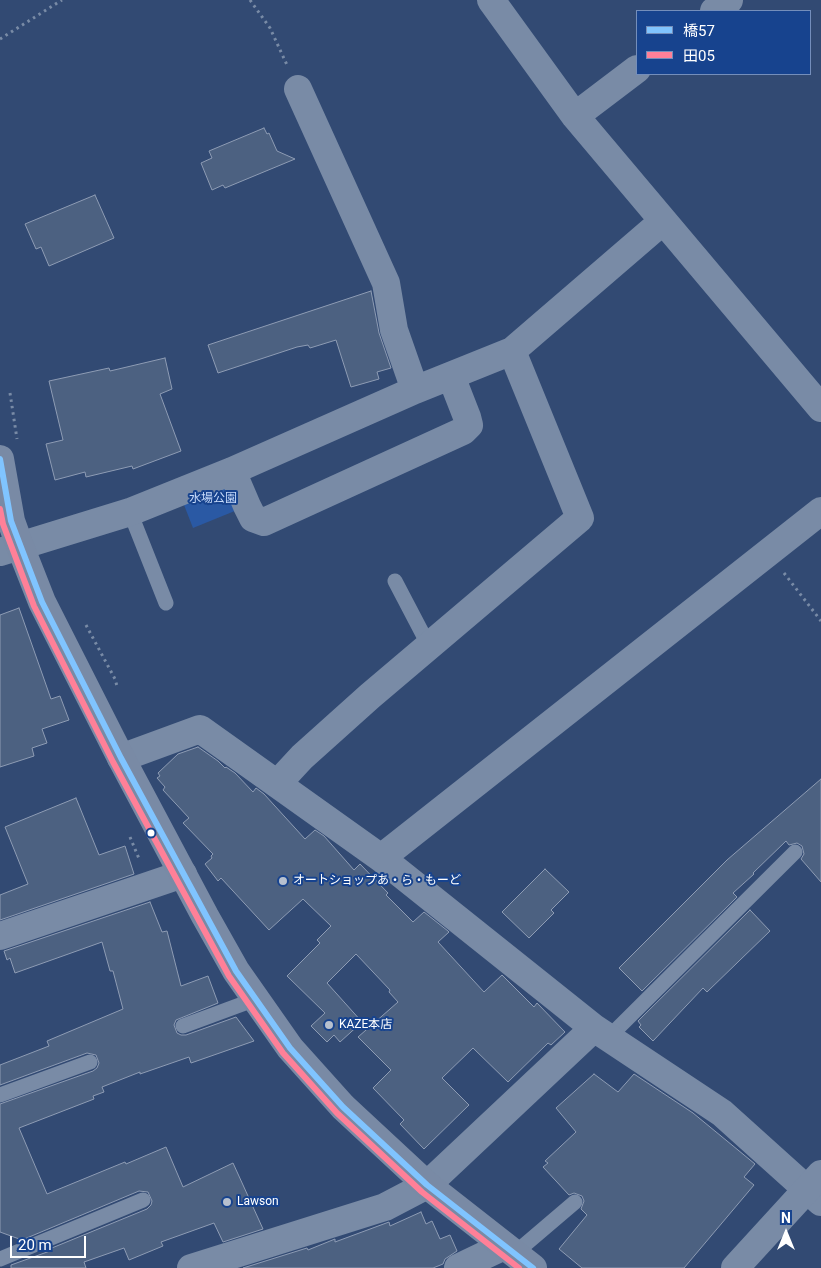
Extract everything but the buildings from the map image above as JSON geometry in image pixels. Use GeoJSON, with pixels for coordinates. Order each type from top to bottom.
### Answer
{"type":"FeatureCollection","features":[{"type":"Feature","properties":{"kind":"main road"},"geometry":{"type":"LineString","coordinates":[[0,460],[11,520],[10,549],[42,602],[121,758],[236,971],[290,1048],[343,1107],[427,1185],[522,1260]]}},
{"type":"Feature","properties":{"kind":"street"},"geometry":{"type":"LineString","coordinates":[[491,0],[575,116],[821,408]]}},
{"type":"Feature","properties":{"kind":"street"},"geometry":{"type":"LineString","coordinates":[[715,10],[728,0]]}},
{"type":"Feature","properties":{"kind":"street"},"geometry":{"type":"LineString","coordinates":[[575,116],[636,70]]}},
{"type":"Feature","properties":{"kind":"street"},"geometry":{"type":"LineString","coordinates":[[298,89],[386,282],[394,330],[415,390]]}},
{"type":"Feature","properties":{"kind":"street"},"geometry":{"type":"LineString","coordinates":[[10,549],[130,512],[232,471],[415,390],[512,351],[663,221]]}},
{"type":"Feature","properties":{"kind":"street"},"geometry":{"type":"LineString","coordinates":[[277,784],[302,757],[580,518],[512,351]]}},
{"type":"Feature","properties":{"kind":"street"},"geometry":{"type":"LineString","coordinates":[[232,471],[253,518],[264,522],[463,431],[468,425],[468,417],[451,376]]}},
{"type":"Feature","properties":{"kind":"street"},"geometry":{"type":"LineString","coordinates":[[381,858],[821,511]]}},
{"type":"Feature","properties":{"kind":"street"},"geometry":{"type":"LineString","coordinates":[[121,758],[200,729],[381,858],[601,1033],[722,1113],[816,1188],[734,1268]]}},
{"type":"Feature","properties":{"kind":"street"},"geometry":{"type":"LineString","coordinates":[[0,936],[183,874]]}},
{"type":"Feature","properties":{"kind":"street"},"geometry":{"type":"LineString","coordinates":[[191,1268],[253,1259],[385,1207],[427,1185],[601,1033]]}},
{"type":"Feature","properties":{"kind":"street"},"geometry":{"type":"LineString","coordinates":[[458,1268],[522,1260]]}},
{"type":"Feature","properties":{"kind":"lane"},"geometry":{"type":"LineString","coordinates":[[130,512],[166,603]]}},
{"type":"Feature","properties":{"kind":"lane"},"geometry":{"type":"LineString","coordinates":[[395,581],[429,646]]}},
{"type":"Feature","properties":{"kind":"lane"},"geometry":{"type":"LineString","coordinates":[[601,1033],[795,852]]}},
{"type":"Feature","properties":{"kind":"lane"},"geometry":{"type":"LineString","coordinates":[[184,1026],[256,1000]]}},
{"type":"Feature","properties":{"kind":"lane"},"geometry":{"type":"LineString","coordinates":[[0,1095],[90,1062]]}},
{"type":"Feature","properties":{"kind":"lane"},"geometry":{"type":"LineString","coordinates":[[0,1259],[143,1200]]}},
{"type":"Feature","properties":{"kind":"lane"},"geometry":{"type":"LineString","coordinates":[[522,1260],[575,1202]]}},
{"type":"Feature","properties":{"kind":"path"},"geometry":{"type":"LineString","coordinates":[[0,39],[62,0]]}},
{"type":"Feature","properties":{"kind":"path"},"geometry":{"type":"LineString","coordinates":[[250,0],[270,28],[298,89]]}},
{"type":"Feature","properties":{"kind":"path"},"geometry":{"type":"LineString","coordinates":[[768,553],[821,621]]}},
{"type":"Feature","properties":{"kind":"green space","name":"水場公園"},"geometry":{"type":"Polygon","coordinates":[[[232,471],[247,506],[193,528],[179,492],[232,471]]]}},
{"type":"Feature","properties":{"kind":"transit line","name":"橋57"},"geometry":{"type":"LineString","coordinates":[[0,459],[11,521],[42,602],[121,758],[236,971],[290,1048],[343,1107],[427,1185],[533,1268]]}},
{"type":"Feature","properties":{"kind":"transit line","name":"田05"},"geometry":{"type":"LineString","coordinates":[[0,509],[3,524],[34,606],[113,762],[229,976],[283,1053],[337,1113],[422,1192],[519,1268]]}},
{"type":"Feature","properties":{"kind":"place","name":"オートショップあ・ら・もーど"},"geometry":{"type":"Point","coordinates":[283,881]}},
{"type":"Feature","properties":{"kind":"place","name":"KAZE本店"},"geometry":{"type":"Point","coordinates":[329,1025]}},
{"type":"Feature","properties":{"kind":"place","name":"Lawson"},"geometry":{"type":"Point","coordinates":[227,1202]}}]}
